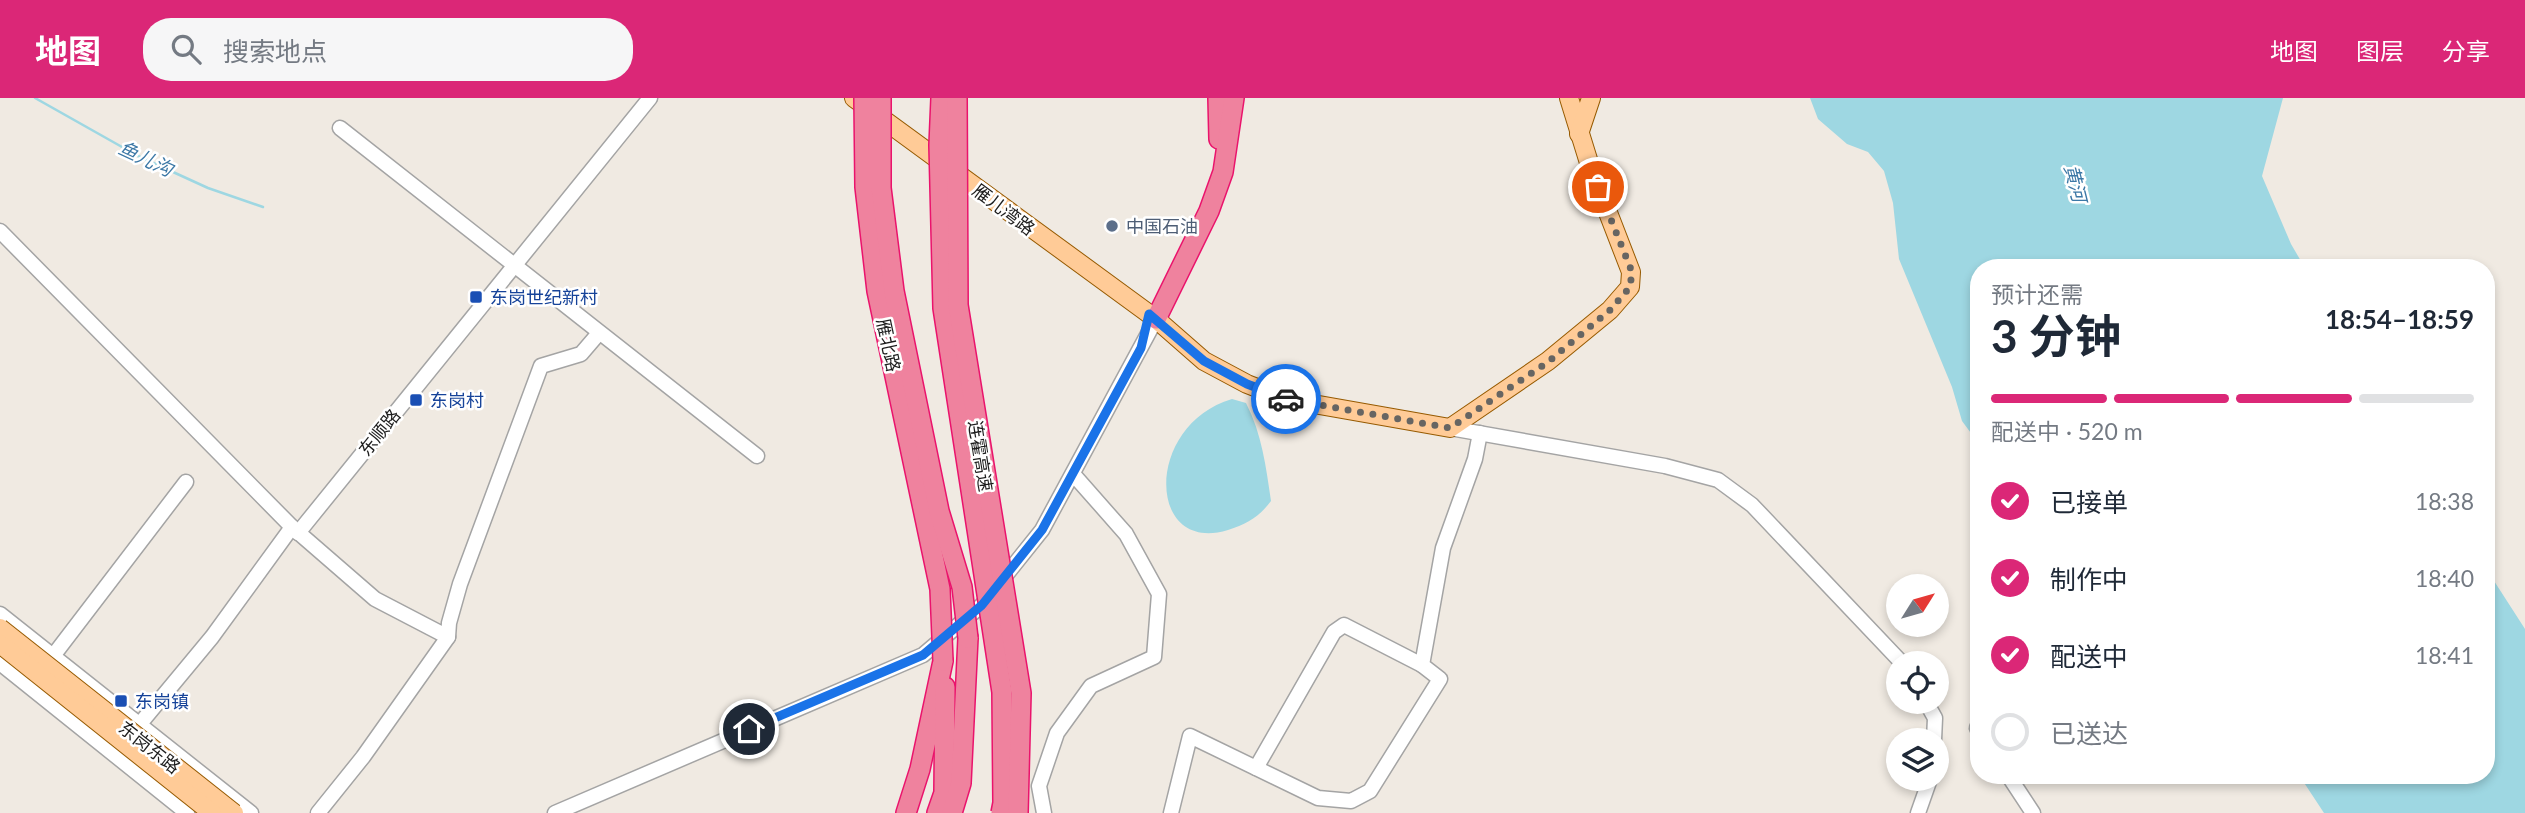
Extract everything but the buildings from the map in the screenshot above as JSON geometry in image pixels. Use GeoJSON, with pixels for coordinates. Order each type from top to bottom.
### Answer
{"type":"FeatureCollection","features":[{"type":"Feature","properties":{"kind":"highway","name":"雁北路"},"geometry":{"type":"LineString","coordinates":[[864,98],[865,187],[877,291],[940,589],[943,661]]}},
{"type":"Feature","properties":{"kind":"highway","name":"雁北路"},"geometry":{"type":"LineString","coordinates":[[881,98],[881,188],[894,291],[939,511],[962,587],[968,638]]}},
{"type":"Feature","properties":{"kind":"highway","name":"连霍高速"},"geometry":{"type":"LineString","coordinates":[[942,98],[939,145],[943,308],[1002,692],[1003,803],[1000,813]]}},
{"type":"Feature","properties":{"kind":"highway","name":"连霍高速"},"geometry":{"type":"LineString","coordinates":[[957,98],[958,305],[1021,693],[1018,813]]}},
{"type":"Feature","properties":{"kind":"highway"},"geometry":{"type":"LineString","coordinates":[[1152,316],[1210,184],[1219,132],[1218,98]]}},
{"type":"Feature","properties":{"kind":"highway"},"geometry":{"type":"LineString","coordinates":[[1152,316],[1209,211],[1223,172],[1234,98]]}},
{"type":"Feature","properties":{"kind":"highway"},"geometry":{"type":"LineString","coordinates":[[952,813],[961,783],[968,638]]}},
{"type":"Feature","properties":{"kind":"highway"},"geometry":{"type":"LineString","coordinates":[[966,813],[975,708],[968,638]]}},
{"type":"Feature","properties":{"kind":"highway"},"geometry":{"type":"LineString","coordinates":[[906,813],[920,769],[943,661]]}},
{"type":"Feature","properties":{"kind":"highway"},"geometry":{"type":"LineString","coordinates":[[918,813],[927,775],[943,661]]}},
{"type":"Feature","properties":{"kind":"highway"},"geometry":{"type":"LineString","coordinates":[[937,813],[944,793],[946,710],[943,661]]}},
{"type":"Feature","properties":{"kind":"main road","name":"雁儿湾路"},"geometry":{"type":"LineString","coordinates":[[854,98],[1152,316],[1204,361],[1285,399],[1450,428]]}},
{"type":"Feature","properties":{"kind":"main road"},"geometry":{"type":"LineString","coordinates":[[1450,428],[1548,362],[1610,310],[1630,287],[1632,272],[1579,134],[1569,98]]}},
{"type":"Feature","properties":{"kind":"main road"},"geometry":{"type":"LineString","coordinates":[[1579,134],[1591,98]]}},
{"type":"Feature","properties":{"kind":"main road","name":"东岗东路"},"geometry":{"type":"LineString","coordinates":[[0,628],[234,813]]}},
{"type":"Feature","properties":{"kind":"main road","name":"东岗东路"},"geometry":{"type":"LineString","coordinates":[[0,644],[212,813]]}},
{"type":"Feature","properties":{"kind":"street","name":"东顺路"},"geometry":{"type":"LineString","coordinates":[[102,744],[133,720],[212,637],[295,530],[514,267],[650,98]]}},
{"type":"Feature","properties":{"kind":"street"},"geometry":{"type":"LineString","coordinates":[[340,128],[757,456]]}},
{"type":"Feature","properties":{"kind":"street"},"geometry":{"type":"LineString","coordinates":[[0,231],[295,530],[375,599],[448,637]]}},
{"type":"Feature","properties":{"kind":"street"},"geometry":{"type":"LineString","coordinates":[[555,813],[923,655],[982,605],[1042,530],[1141,348],[1152,316]]}},
{"type":"Feature","properties":{"kind":"street"},"geometry":{"type":"LineString","coordinates":[[318,813],[363,757],[448,637],[449,623],[460,584],[541,366],[551,360],[574,358],[600,333]]}},
{"type":"Feature","properties":{"kind":"street"},"geometry":{"type":"LineString","coordinates":[[1450,428],[1665,466],[1718,480],[1752,505],[1891,651]]}},
{"type":"Feature","properties":{"kind":"street"},"geometry":{"type":"LineString","coordinates":[[1422,665],[1443,548],[1475,459],[1480,433]]}},
{"type":"Feature","properties":{"kind":"street"},"geometry":{"type":"LineString","coordinates":[[1044,813],[1039,786],[1057,733],[1091,686],[1154,657],[1159,594],[1126,534],[1073,474]]}},
{"type":"Feature","properties":{"kind":"street"},"geometry":{"type":"LineString","coordinates":[[53,656],[186,482]]}},
{"type":"Feature","properties":{"kind":"street"},"geometry":{"type":"LineString","coordinates":[[0,614],[251,813]]}},
{"type":"Feature","properties":{"kind":"street"},"geometry":{"type":"LineString","coordinates":[[1171,813],[1190,736],[1256,768],[1318,798],[1351,801],[1370,791],[1440,679],[1422,665],[1344,625],[1334,632],[1256,768]]}},
{"type":"Feature","properties":{"kind":"street"},"geometry":{"type":"LineString","coordinates":[[0,663],[187,813]]}},
{"type":"Feature","properties":{"kind":"street"},"geometry":{"type":"LineString","coordinates":[[2014,784],[2033,813]]}},
{"type":"Feature","properties":{"kind":"street"},"geometry":{"type":"LineString","coordinates":[[1918,813],[1926,791]]}},
{"type":"Feature","properties":{"kind":"water","name":"黄河"},"geometry":{"type":"Polygon","coordinates":[[[1810,98],[2283,98],[2262,176],[2300,259],[1970,259],[1970,432],[1962,421],[1952,387],[1899,259],[1893,203],[1884,171],[1868,152],[1847,144],[1818,119],[1810,98]]]}},
{"type":"Feature","properties":{"kind":"water"},"geometry":{"type":"Polygon","coordinates":[[[1232,399],[1246,403],[1256,427],[1271,501],[1257,516],[1241,525],[1228,530],[1201,533],[1182,524],[1170,506],[1166,484],[1170,458],[1183,434],[1203,413],[1232,399]]]}},
{"type":"Feature","properties":{"kind":"water"},"geometry":{"type":"Polygon","coordinates":[[[2495,582],[2525,629],[2525,813],[2324,813],[2305,784],[2495,784],[2495,582]]]}},
{"type":"Feature","properties":{"kind":"waterway","name":"鱼儿沟"},"geometry":{"type":"LineString","coordinates":[[35,98],[138,156],[208,188],[263,207]]}},
{"type":"Feature","properties":{"kind":"way so far"},"geometry":{"type":"LineString","coordinates":[[1286,399],[1450,428],[1548,362],[1610,310],[1630,287],[1632,272],[1598,187]]}},
{"type":"Feature","properties":{"kind":"place","name":"中国石油"},"geometry":{"type":"Point","coordinates":[1112,226]}},
{"type":"Feature","properties":{"kind":"place","name":"东岗世纪新村"},"geometry":{"type":"Point","coordinates":[476,297]}},
{"type":"Feature","properties":{"kind":"place","name":"东岗村"},"geometry":{"type":"Point","coordinates":[416,400]}},
{"type":"Feature","properties":{"kind":"place","name":"东岗镇"},"geometry":{"type":"Point","coordinates":[121,701]}},
{"type":"Feature","properties":{"kind":"route"},"geometry":{"type":"LineString","coordinates":[[749,729],[923,655],[982,605],[1042,530],[1141,348],[1149,314],[1204,361],[1247,384],[1286,399]]}}]}
